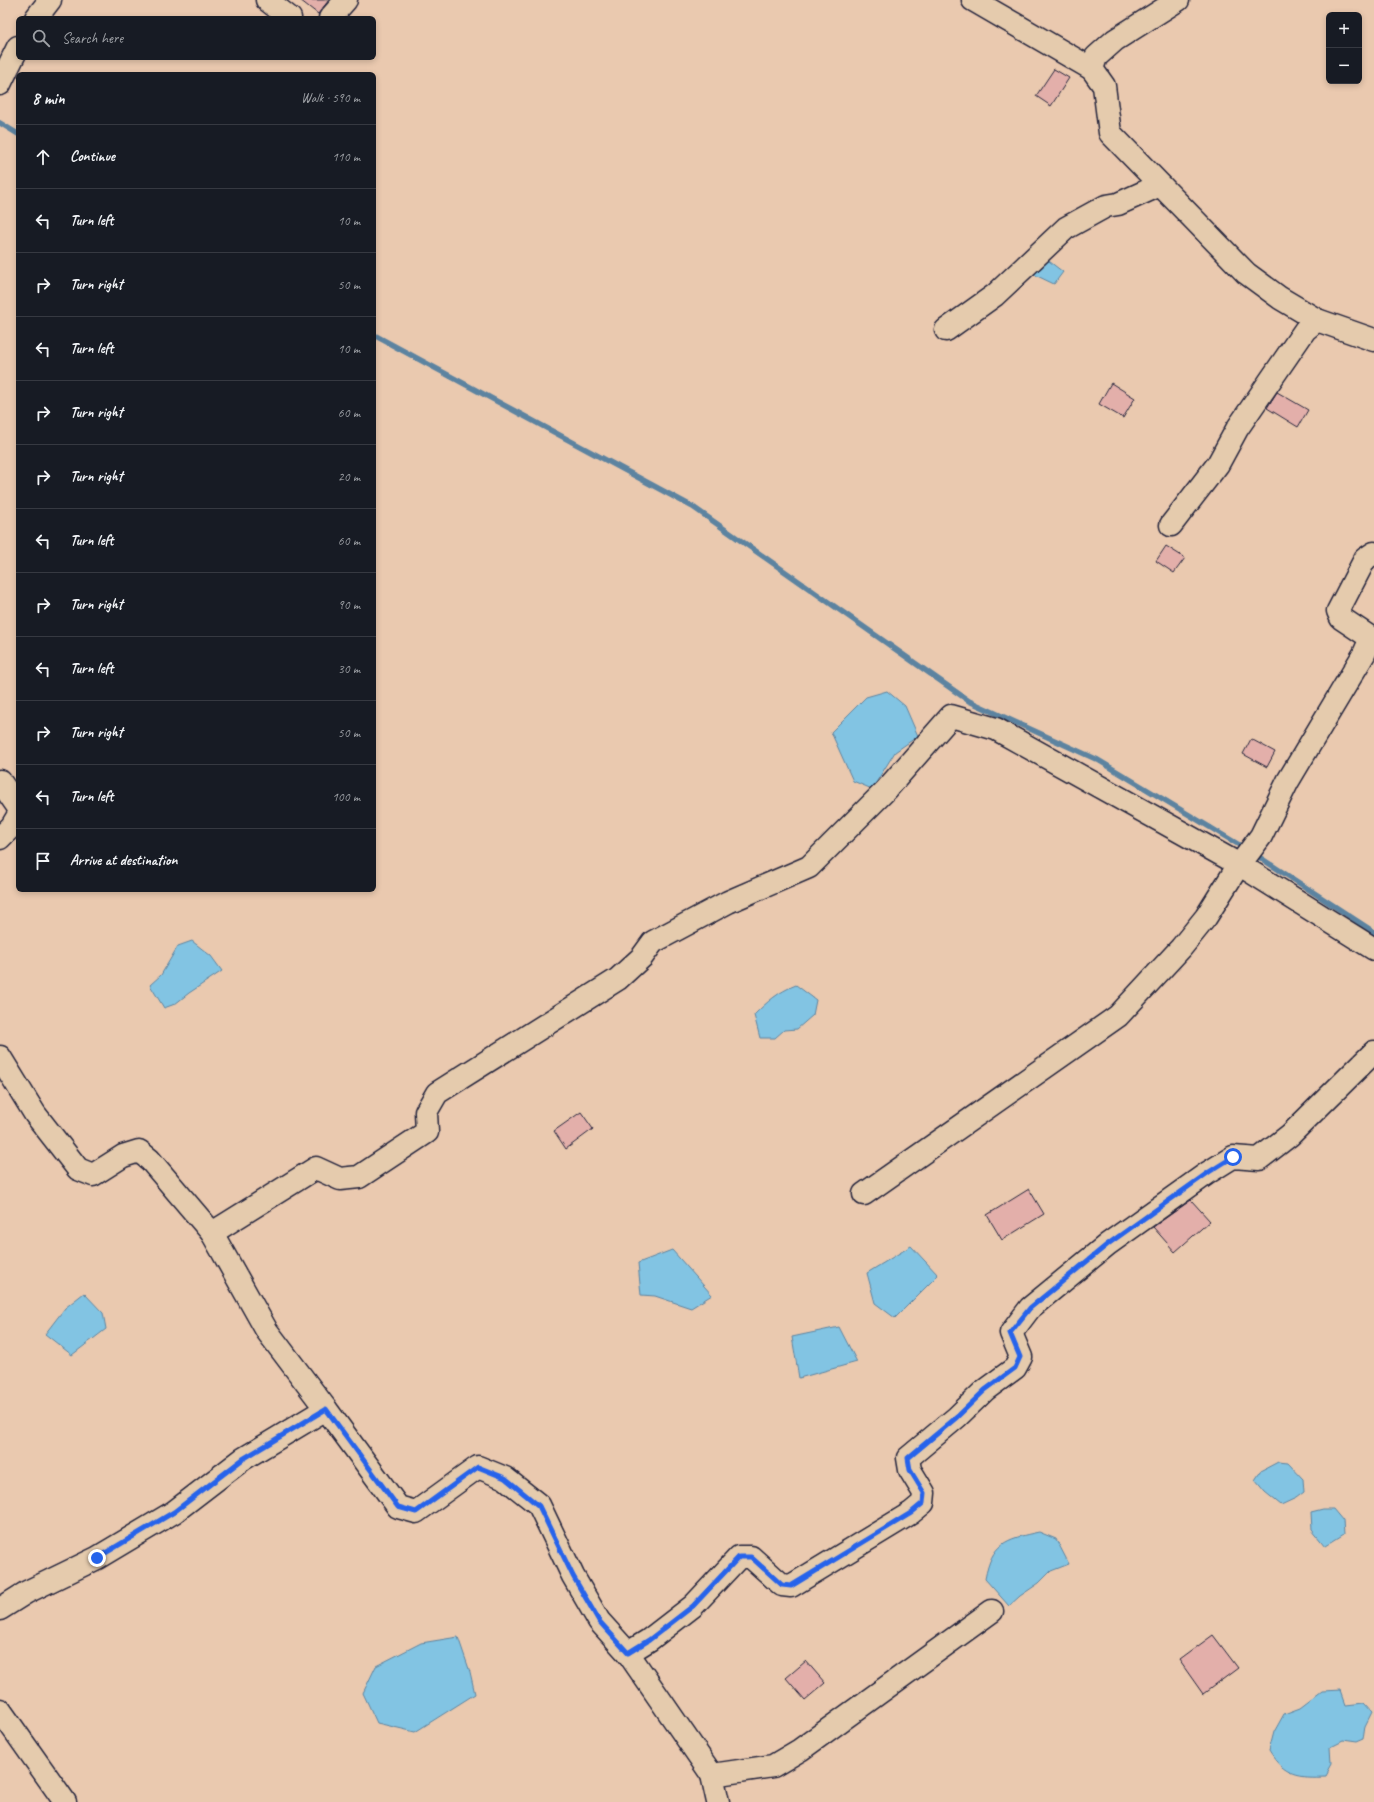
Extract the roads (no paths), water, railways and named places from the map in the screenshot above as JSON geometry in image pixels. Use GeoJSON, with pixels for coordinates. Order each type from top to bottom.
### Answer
{"type":"FeatureCollection","features":[{"type":"Feature","properties":{"kind":"street"},"geometry":{"type":"LineString","coordinates":[[38,16],[50,0]]}},
{"type":"Feature","properties":{"kind":"street"},"geometry":{"type":"LineString","coordinates":[[267,0],[287,16]]}},
{"type":"Feature","properties":{"kind":"street"},"geometry":{"type":"LineString","coordinates":[[332,16],[346,0]]}},
{"type":"Feature","properties":{"kind":"street"},"geometry":{"type":"LineString","coordinates":[[973,0],[1092,69],[1104,86],[1110,133],[1246,273],[1280,298],[1317,320],[1374,340]]}},
{"type":"Feature","properties":{"kind":"street"},"geometry":{"type":"LineString","coordinates":[[1092,69],[1096,57],[1114,40],[1178,0]]}},
{"type":"Feature","properties":{"kind":"street"},"geometry":{"type":"LineString","coordinates":[[0,84],[16,52]]}},
{"type":"Feature","properties":{"kind":"street"},"geometry":{"type":"LineString","coordinates":[[946,330],[994,295],[1066,228],[1106,206],[1118,204],[1160,185]]}},
{"type":"Feature","properties":{"kind":"street"},"geometry":{"type":"LineString","coordinates":[[1171,525],[1218,464],[1237,429],[1305,330],[1317,320]]}},
{"type":"Feature","properties":{"kind":"street"},"geometry":{"type":"LineString","coordinates":[[864,1194],[1118,1016],[1181,948],[1206,917],[1260,836],[1288,781],[1345,686],[1371,638],[1341,618],[1338,611],[1365,559],[1374,553]]}},
{"type":"Feature","properties":{"kind":"street"},"geometry":{"type":"LineString","coordinates":[[212,1233],[316,1168],[340,1179],[359,1177],[426,1132],[426,1112],[437,1093],[618,979],[642,958],[653,942],[728,902],[809,867],[886,790],[951,716],[996,729],[1246,856],[1374,949]]}},
{"type":"Feature","properties":{"kind":"street"},"geometry":{"type":"LineString","coordinates":[[0,781],[16,804]]}},
{"type":"Feature","properties":{"kind":"street"},"geometry":{"type":"LineString","coordinates":[[0,838],[12,826],[16,819]]}},
{"type":"Feature","properties":{"kind":"street"},"geometry":{"type":"LineString","coordinates":[[628,1653],[649,1640],[693,1606],[739,1557],[751,1557],[782,1585],[791,1586],[911,1513],[923,1503],[924,1493],[910,1470],[908,1458],[957,1417],[985,1390],[1015,1368],[1020,1357],[1010,1333],[1030,1308],[1108,1244],[1209,1172],[1233,1157],[1259,1159],[1290,1135],[1374,1052]]}},
{"type":"Feature","properties":{"kind":"street"},"geometry":{"type":"LineString","coordinates":[[0,1057],[35,1114],[78,1169],[92,1175],[123,1156],[139,1150],[150,1160],[212,1233],[267,1331],[398,1507],[416,1512],[478,1467],[505,1478],[539,1506],[573,1576],[599,1621],[628,1653],[712,1774],[718,1802]]}},
{"type":"Feature","properties":{"kind":"street"},"geometry":{"type":"LineString","coordinates":[[0,1608],[27,1592],[97,1558],[174,1512],[243,1459],[326,1409]]}},
{"type":"Feature","properties":{"kind":"street"},"geometry":{"type":"LineString","coordinates":[[712,1774],[773,1766],[793,1754],[992,1611]]}},
{"type":"Feature","properties":{"kind":"street"},"geometry":{"type":"LineString","coordinates":[[0,1710],[65,1802]]}},
{"type":"Feature","properties":{"kind":"water"},"geometry":{"type":"Polygon","coordinates":[[[1045,258],[1063,272],[1054,284],[1033,274],[1045,258]]]}},
{"type":"Feature","properties":{"kind":"water"},"geometry":{"type":"Polygon","coordinates":[[[887,691],[905,706],[918,736],[895,752],[872,789],[853,781],[831,732],[866,697],[887,691]]]}},
{"type":"Feature","properties":{"kind":"water"},"geometry":{"type":"Polygon","coordinates":[[[192,941],[211,956],[222,971],[175,1004],[164,1008],[150,985],[161,975],[178,946],[192,941]]]}},
{"type":"Feature","properties":{"kind":"water"},"geometry":{"type":"Polygon","coordinates":[[[796,985],[816,1000],[813,1015],[797,1029],[784,1030],[775,1038],[760,1038],[754,1015],[773,998],[796,985]]]}},
{"type":"Feature","properties":{"kind":"water"},"geometry":{"type":"Polygon","coordinates":[[[911,1246],[938,1275],[895,1318],[875,1303],[867,1273],[911,1246]]]}},
{"type":"Feature","properties":{"kind":"water"},"geometry":{"type":"Polygon","coordinates":[[[672,1250],[712,1295],[691,1308],[655,1296],[641,1295],[638,1263],[672,1250]]]}},
{"type":"Feature","properties":{"kind":"water"},"geometry":{"type":"Polygon","coordinates":[[[84,1293],[103,1313],[106,1329],[72,1355],[45,1334],[65,1308],[84,1293]]]}},
{"type":"Feature","properties":{"kind":"water"},"geometry":{"type":"Polygon","coordinates":[[[839,1327],[857,1362],[799,1378],[792,1337],[839,1327]]]}},
{"type":"Feature","properties":{"kind":"water"},"geometry":{"type":"Polygon","coordinates":[[[1278,1462],[1288,1463],[1303,1479],[1304,1492],[1296,1498],[1281,1505],[1265,1492],[1255,1480],[1261,1471],[1278,1462]]]}},
{"type":"Feature","properties":{"kind":"water"},"geometry":{"type":"Polygon","coordinates":[[[1323,1509],[1333,1509],[1343,1521],[1344,1534],[1325,1546],[1312,1530],[1311,1512],[1323,1509]]]}},
{"type":"Feature","properties":{"kind":"water"},"geometry":{"type":"Polygon","coordinates":[[[1039,1532],[1056,1539],[1069,1564],[1051,1571],[1039,1583],[1020,1596],[1009,1606],[985,1579],[992,1557],[996,1550],[1009,1540],[1039,1532]]]}},
{"type":"Feature","properties":{"kind":"water"},"geometry":{"type":"Polygon","coordinates":[[[458,1637],[470,1672],[475,1694],[415,1732],[377,1723],[363,1693],[376,1666],[421,1643],[458,1637]]]}},
{"type":"Feature","properties":{"kind":"water"},"geometry":{"type":"Polygon","coordinates":[[[1340,1691],[1345,1705],[1363,1703],[1372,1713],[1365,1727],[1363,1741],[1356,1744],[1342,1742],[1330,1748],[1331,1765],[1325,1776],[1299,1775],[1280,1766],[1269,1751],[1274,1732],[1284,1714],[1300,1708],[1321,1692],[1340,1691]]]}},
{"type":"Feature","properties":{"kind":"waterway"},"geometry":{"type":"LineString","coordinates":[[0,123],[16,133]]}},
{"type":"Feature","properties":{"kind":"waterway"},"geometry":{"type":"LineString","coordinates":[[376,336],[693,507],[969,701],[1098,760],[1246,849]]}},
{"type":"Feature","properties":{"kind":"waterway"},"geometry":{"type":"LineString","coordinates":[[1253,853],[1374,932]]}}]}
